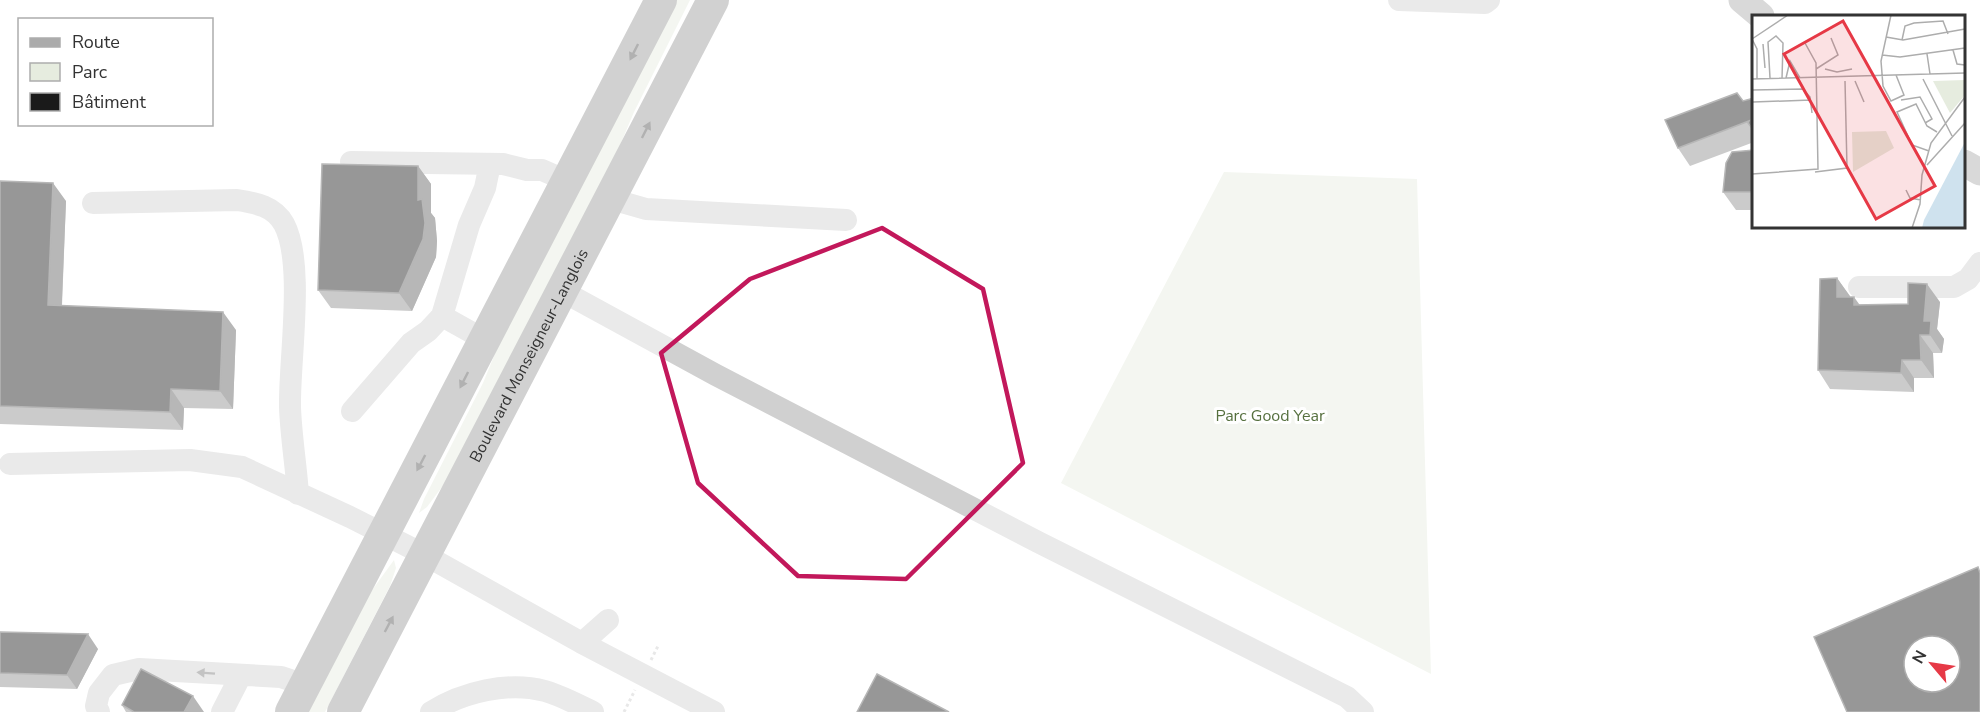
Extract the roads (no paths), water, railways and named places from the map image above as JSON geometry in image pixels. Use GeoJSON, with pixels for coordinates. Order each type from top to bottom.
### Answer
{"type":"FeatureCollection","features":[{"type":"Feature","properties":{"kind":"highway"},"geometry":{"type":"LineString","coordinates":[[298,699],[661,0]]}},
{"type":"Feature","properties":{"kind":"highway","name":"Boulevard Monseigneur-Langlois"},"geometry":{"type":"LineString","coordinates":[[344,712],[714,0]]}},
{"type":"Feature","properties":{"kind":"main road"},"geometry":{"type":"LineString","coordinates":[[1742,0],[1760,15]]}},
{"type":"Feature","properties":{"kind":"main road"},"geometry":{"type":"LineString","coordinates":[[1965,164],[1980,172]]}},
{"type":"Feature","properties":{"kind":"street"},"geometry":{"type":"LineString","coordinates":[[1399,0],[1485,3],[1489,0]]}},
{"type":"Feature","properties":{"kind":"street"},"geometry":{"type":"LineString","coordinates":[[1758,0],[1766,15]]}},
{"type":"Feature","properties":{"kind":"street"},"geometry":{"type":"LineString","coordinates":[[351,162],[490,164],[543,170],[567,181]]}},
{"type":"Feature","properties":{"kind":"street"},"geometry":{"type":"LineString","coordinates":[[352,411],[411,343],[428,331],[442,316],[470,225],[485,188],[490,164]]}},
{"type":"Feature","properties":{"kind":"street"},"geometry":{"type":"LineString","coordinates":[[612,196],[646,210],[846,220]]}},
{"type":"Feature","properties":{"kind":"street"},"geometry":{"type":"LineString","coordinates":[[93,202],[237,200],[260,204],[273,211],[284,225],[291,249],[294,275],[290,406],[298,494]]}},
{"type":"Feature","properties":{"kind":"street"},"geometry":{"type":"LineString","coordinates":[[1859,286],[1954,287],[1968,279],[1980,264]]}},
{"type":"Feature","properties":{"kind":"street"},"geometry":{"type":"LineString","coordinates":[[562,291],[716,375],[1038,542],[1347,697],[1363,712]]}},
{"type":"Feature","properties":{"kind":"street"},"geometry":{"type":"LineString","coordinates":[[442,316],[485,340]]}},
{"type":"Feature","properties":{"kind":"street"},"geometry":{"type":"LineString","coordinates":[[10,464],[190,460],[242,467],[384,533],[710,711]]}},
{"type":"Feature","properties":{"kind":"street"},"geometry":{"type":"LineString","coordinates":[[582,642],[608,620]]}},
{"type":"Feature","properties":{"kind":"street"},"geometry":{"type":"LineString","coordinates":[[99,712],[96,706],[99,693],[112,675],[139,669],[281,677],[298,699]]}},
{"type":"Feature","properties":{"kind":"street"},"geometry":{"type":"LineString","coordinates":[[222,712],[241,675]]}},
{"type":"Feature","properties":{"kind":"street"},"geometry":{"type":"LineString","coordinates":[[431,712],[470,695],[509,688],[544,691],[562,705],[593,712]]}},
{"type":"Feature","properties":{"kind":"park label","name":"Parc Good Year"},"geometry":{"type":"Point","coordinates":[1270,415]}}]}
